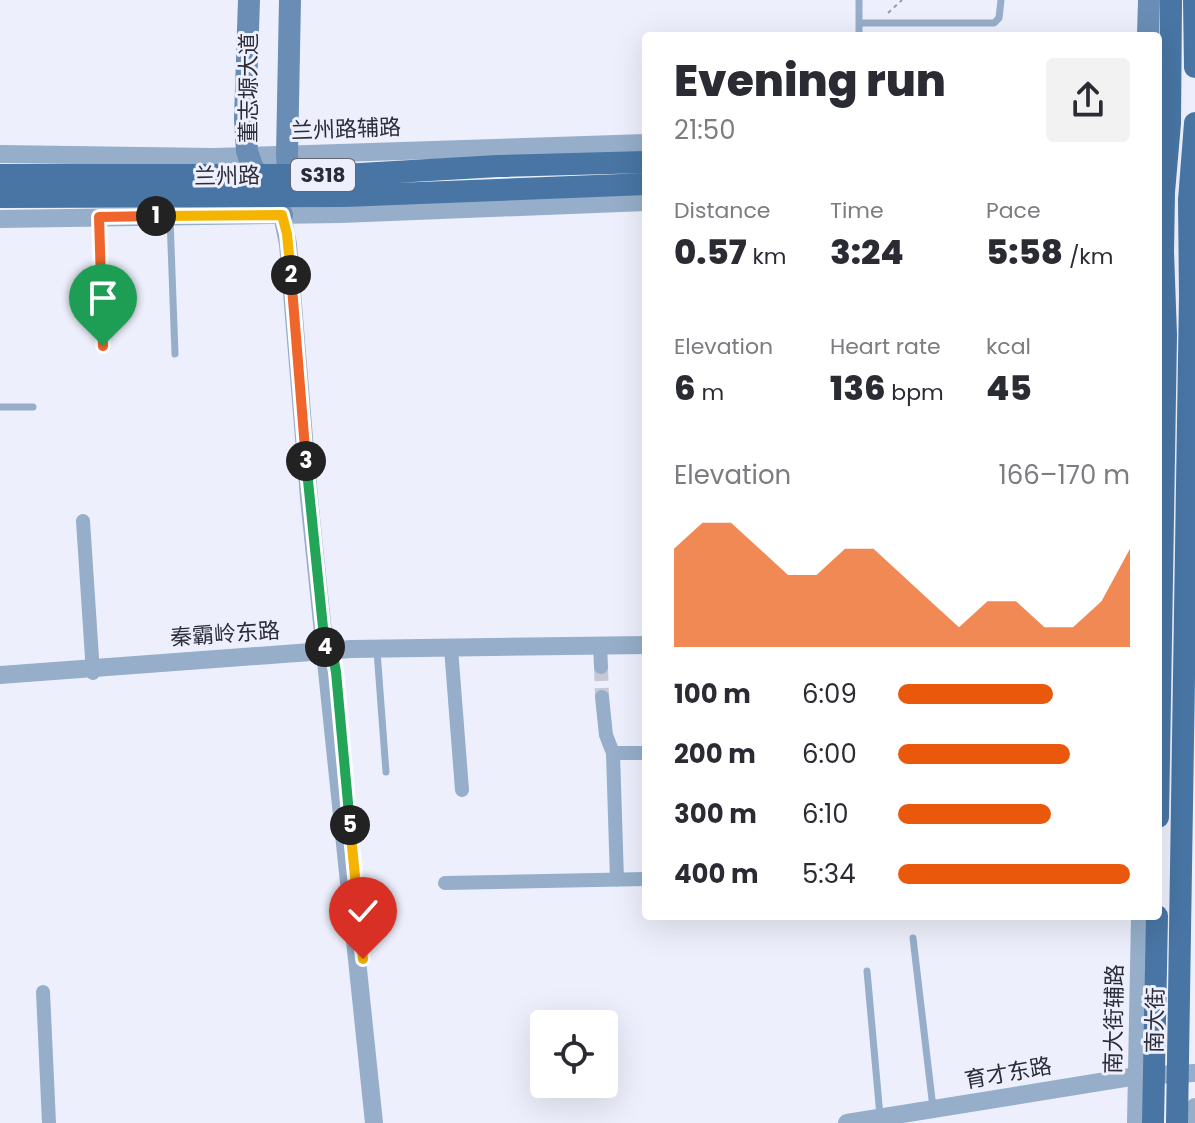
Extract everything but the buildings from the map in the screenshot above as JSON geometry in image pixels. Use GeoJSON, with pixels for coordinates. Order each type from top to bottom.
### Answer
{"type":"FeatureCollection","features":[{"type":"Feature","properties":{"kind":"main road","name":"董志塬大道"},"geometry":{"type":"LineString","coordinates":[[249,0],[245,119],[254,166]]}},
{"type":"Feature","properties":{"kind":"main road","name":"董志塬大道"},"geometry":{"type":"LineString","coordinates":[[285,192],[290,0]]}},
{"type":"Feature","properties":{"kind":"main road"},"geometry":{"type":"LineString","coordinates":[[1148,32],[1149,0]]}},
{"type":"Feature","properties":{"kind":"main road"},"geometry":{"type":"LineString","coordinates":[[1162,510],[1166,296],[1162,169],[1171,0]]}},
{"type":"Feature","properties":{"kind":"main road"},"geometry":{"type":"LineString","coordinates":[[1194,0],[1195,67]]}},
{"type":"Feature","properties":{"kind":"main road"},"geometry":{"type":"LineString","coordinates":[[1162,60],[1170,41]]}},
{"type":"Feature","properties":{"kind":"main road"},"geometry":{"type":"LineString","coordinates":[[1163,144],[1194,138],[1187,251],[1190,296]]}},
{"type":"Feature","properties":{"kind":"main road","name":"兰州路"},"geometry":{"type":"LineString","coordinates":[[0,175],[254,166],[285,192],[574,163],[642,162]]}},
{"type":"Feature","properties":{"kind":"main road"},"geometry":{"type":"LineString","coordinates":[[1162,169],[1193,172]]}},
{"type":"Feature","properties":{"kind":"main road","name":"兰州路"},"geometry":{"type":"LineString","coordinates":[[0,197],[642,184]]}},
{"type":"Feature","properties":{"kind":"main road"},"geometry":{"type":"LineString","coordinates":[[1190,296],[1195,272]]}},
{"type":"Feature","properties":{"kind":"main road"},"geometry":{"type":"LineString","coordinates":[[1162,282],[1166,296]]}},
{"type":"Feature","properties":{"kind":"main road","name":"南大街"},"geometry":{"type":"LineString","coordinates":[[1177,1123],[1186,1078],[1190,296]]}},
{"type":"Feature","properties":{"kind":"main road","name":"南大街"},"geometry":{"type":"LineString","coordinates":[[1153,1123],[1145,1079],[1157,920]]}},
{"type":"Feature","properties":{"kind":"street","name":"兰州路辅路"},"geometry":{"type":"LineString","coordinates":[[0,219],[170,216],[285,192],[642,144]]}},
{"type":"Feature","properties":{"kind":"street"},"geometry":{"type":"LineString","coordinates":[[0,154],[254,166]]}},
{"type":"Feature","properties":{"kind":"street","name":"兰州路辅路"},"geometry":{"type":"LineString","coordinates":[[285,192],[642,202]]}},
{"type":"Feature","properties":{"kind":"street","name":"董志塬大道"},"geometry":{"type":"LineString","coordinates":[[285,192],[374,1123]]}},
{"type":"Feature","properties":{"kind":"street"},"geometry":{"type":"LineString","coordinates":[[83,521],[93,671]]}},
{"type":"Feature","properties":{"kind":"street","name":"秦霸岭东路"},"geometry":{"type":"LineString","coordinates":[[0,678],[330,653],[451,650],[600,654],[642,648]]}},
{"type":"Feature","properties":{"kind":"street"},"geometry":{"type":"LineString","coordinates":[[451,650],[462,790]]}},
{"type":"Feature","properties":{"kind":"street","name":"董志塬大道"},"geometry":{"type":"LineString","coordinates":[[330,653],[381,1123]]}},
{"type":"Feature","properties":{"kind":"street"},"geometry":{"type":"LineString","coordinates":[[602,697],[606,735],[613,753],[617,880]]}},
{"type":"Feature","properties":{"kind":"street"},"geometry":{"type":"LineString","coordinates":[[613,753],[642,753]]}},
{"type":"Feature","properties":{"kind":"street"},"geometry":{"type":"LineString","coordinates":[[445,883],[642,879]]}},
{"type":"Feature","properties":{"kind":"street","name":"南大街辅路"},"geometry":{"type":"LineString","coordinates":[[1136,1123],[1145,1079],[1140,920]]}},
{"type":"Feature","properties":{"kind":"street"},"geometry":{"type":"LineString","coordinates":[[43,992],[49,1123]]}},
{"type":"Feature","properties":{"kind":"street","name":"育才东路"},"geometry":{"type":"LineString","coordinates":[[889,1120],[933,1110],[1145,1079],[1186,1078]]}},
{"type":"Feature","properties":{"kind":"street","name":"育才东路"},"geometry":{"type":"LineString","coordinates":[[847,1123],[889,1120],[1145,1079]]}},
{"type":"Feature","properties":{"kind":"street"},"geometry":{"type":"LineString","coordinates":[[1194,1123],[1195,1107]]}},
{"type":"Feature","properties":{"kind":"lane"},"geometry":{"type":"LineString","coordinates":[[859,0],[859,32]]}},
{"type":"Feature","properties":{"kind":"lane"},"geometry":{"type":"LineString","coordinates":[[859,23],[994,23],[999,18],[1001,0]]}},
{"type":"Feature","properties":{"kind":"lane"},"geometry":{"type":"LineString","coordinates":[[170,216],[175,354]]}},
{"type":"Feature","properties":{"kind":"lane"},"geometry":{"type":"LineString","coordinates":[[99,217],[103,346]]}},
{"type":"Feature","properties":{"kind":"lane"},"geometry":{"type":"LineString","coordinates":[[0,407],[33,407]]}},
{"type":"Feature","properties":{"kind":"lane"},"geometry":{"type":"LineString","coordinates":[[377,651],[386,772]]}},
{"type":"Feature","properties":{"kind":"lane"},"geometry":{"type":"LineString","coordinates":[[913,938],[933,1110]]}},
{"type":"Feature","properties":{"kind":"lane"},"geometry":{"type":"LineString","coordinates":[[867,971],[889,1120]]}},
{"type":"Feature","properties":{"kind":"tunnel"},"geometry":{"type":"LineString","coordinates":[[601,667],[602,697]]}},
{"type":"Feature","properties":{"kind":"route"},"geometry":{"type":"LineString","coordinates":[[103,346],[99,217],[282,215],[288,244],[323,632],[326,651],[332,650],[336,672],[363,959]]}}]}
